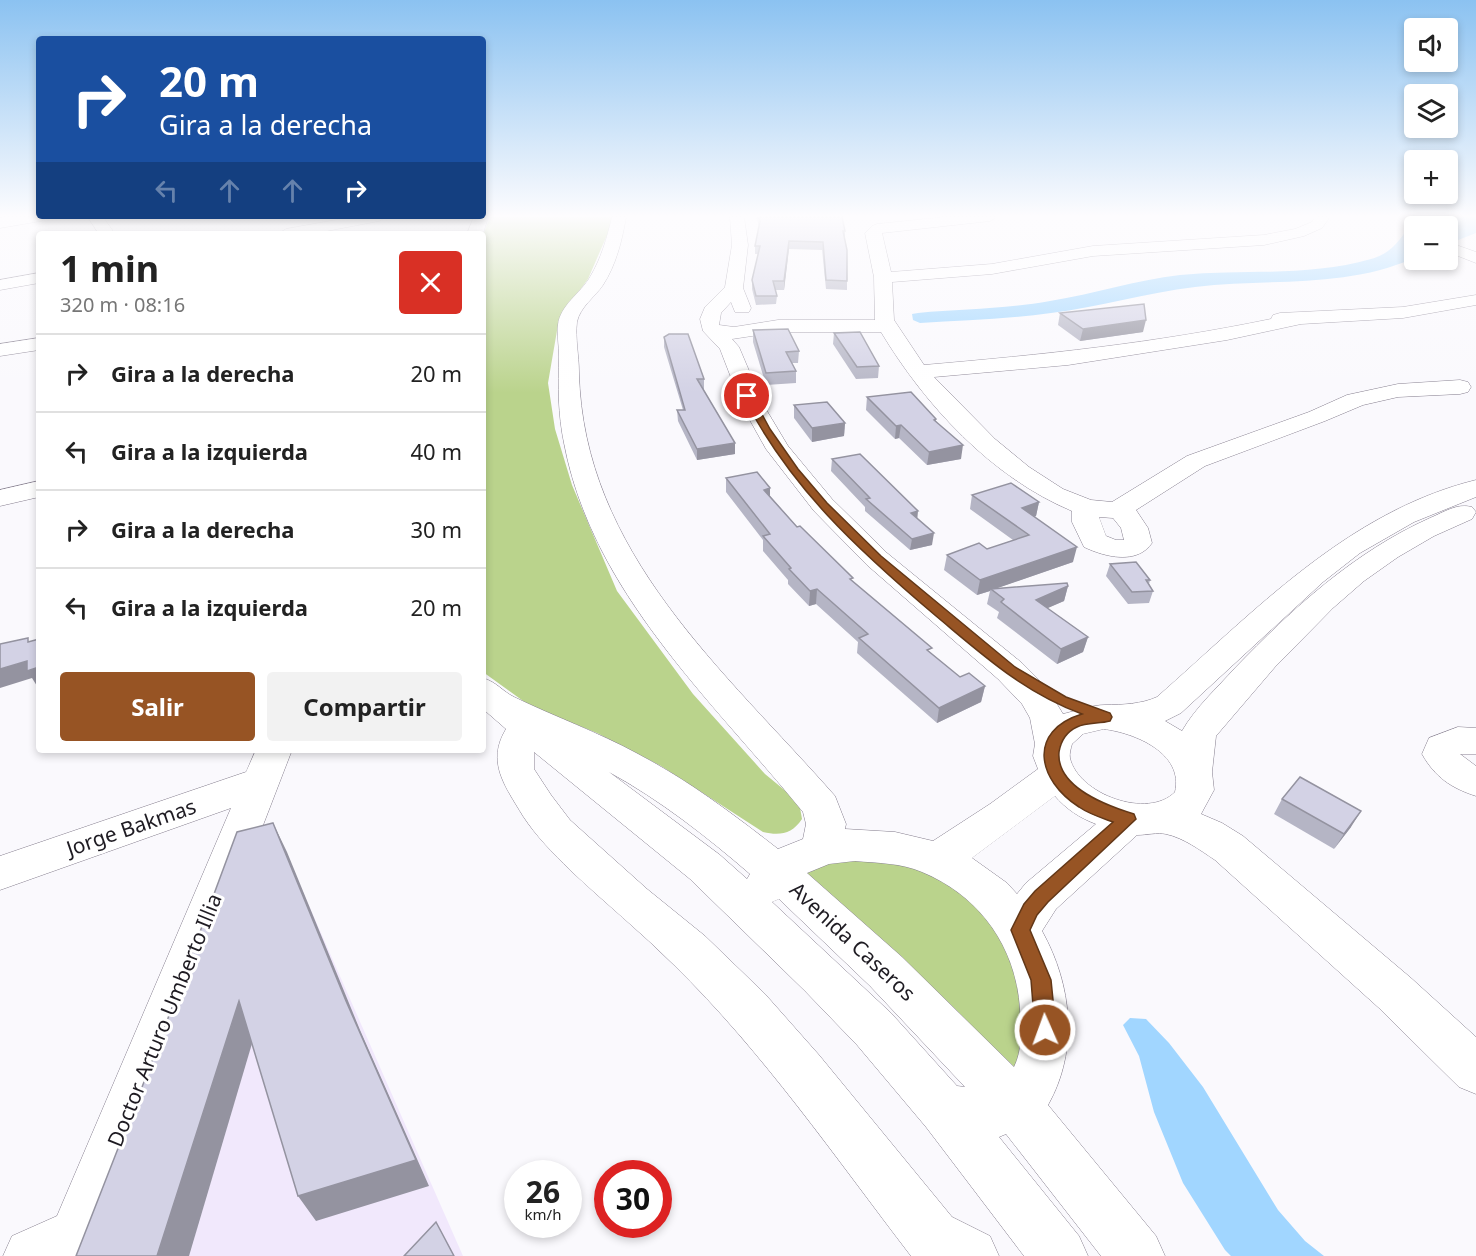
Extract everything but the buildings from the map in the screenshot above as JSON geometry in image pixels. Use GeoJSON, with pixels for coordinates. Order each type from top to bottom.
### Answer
{"type":"FeatureCollection","features":[{"type":"Feature","properties":{"kind":"street"},"geometry":{"type":"LineString","coordinates":[[599,276],[568,321],[568,402],[579,458],[607,532],[633,580],[675,640],[717,691],[801,782],[837,815],[889,848]]}},
{"type":"Feature","properties":{"kind":"street"},"geometry":{"type":"LineString","coordinates":[[735,361],[737,339],[744,322],[734,288],[736,276]]}},
{"type":"Feature","properties":{"kind":"street"},"geometry":{"type":"LineString","coordinates":[[912,276],[883,278],[885,320],[918,372],[957,416],[990,447],[1052,494],[1085,509],[1118,509],[1195,462],[1261,435],[1315,418],[1468,386]]}},
{"type":"Feature","properties":{"kind":"street"},"geometry":{"type":"LineString","coordinates":[[0,285],[36,279]]}},
{"type":"Feature","properties":{"kind":"street"},"geometry":{"type":"LineString","coordinates":[[734,288],[715,307],[709,320],[713,331],[726,343],[735,361],[742,385],[765,429],[794,471],[823,505],[877,559],[1010,671],[1045,709],[1054,758],[1068,789],[1105,813],[1128,819],[1150,821],[1169,818],[1184,810],[1193,800],[1198,735],[1207,721],[1292,628],[1364,567],[1431,528],[1476,508]]}},
{"type":"Feature","properties":{"kind":"street"},"geometry":{"type":"LineString","coordinates":[[918,372],[1042,362],[1195,338],[1302,318],[1400,314],[1476,300]]}},
{"type":"Feature","properties":{"kind":"street"},"geometry":{"type":"LineString","coordinates":[[715,307],[729,306],[761,314],[885,320]]}},
{"type":"Feature","properties":{"kind":"street"},"geometry":{"type":"LineString","coordinates":[[713,331],[740,332],[760,327],[885,320]]}},
{"type":"Feature","properties":{"kind":"street"},"geometry":{"type":"LineString","coordinates":[[0,350],[36,344]]}},
{"type":"Feature","properties":{"kind":"street"},"geometry":{"type":"LineString","coordinates":[[938,860],[1004,815],[1054,758],[1059,732],[1071,723],[1086,719],[1157,711],[1168,705],[1343,552],[1404,516],[1476,488]]}},
{"type":"Feature","properties":{"kind":"street"},"geometry":{"type":"LineString","coordinates":[[0,498],[36,490]]}},
{"type":"Feature","properties":{"kind":"street"},"geometry":{"type":"LineString","coordinates":[[1085,509],[1086,522],[1095,541],[1118,549],[1133,547],[1138,543],[1138,535],[1126,515],[1118,509]]}},
{"type":"Feature","properties":{"kind":"street"},"geometry":{"type":"LineString","coordinates":[[1010,671],[1061,700],[1109,718],[1134,722],[1154,730],[1172,742],[1186,756],[1212,827],[1229,848]]}},
{"type":"Feature","properties":{"kind":"street"},"geometry":{"type":"LineString","coordinates":[[504,708],[705,867],[753,910],[874,1029],[944,1109],[1059,1256]]}},
{"type":"Feature","properties":{"kind":"street"},"geometry":{"type":"LineString","coordinates":[[504,708],[518,739],[514,758],[516,770],[537,806],[556,831],[623,894],[689,950],[748,1010],[801,1071],[932,1237],[970,1256]]}},
{"type":"Feature","properties":{"kind":"street","name":"Avenida Caseros"},"geometry":{"type":"LineString","coordinates":[[504,708],[600,750],[643,774],[716,823],[803,857],[853,938],[921,1005],[1026,1089]]}},
{"type":"Feature","properties":{"kind":"street"},"geometry":{"type":"LineString","coordinates":[[1476,741],[1449,742],[1442,747],[1440,754],[1446,765],[1476,782]]}},
{"type":"Feature","properties":{"kind":"street","name":"Jorge Bakmas"},"geometry":{"type":"LineString","coordinates":[[0,873],[268,766]]}},
{"type":"Feature","properties":{"kind":"street","name":"Doctor Arturo Umberto Illia"},"geometry":{"type":"LineString","coordinates":[[58,1249],[268,766]]}},
{"type":"Feature","properties":{"kind":"street"},"geometry":{"type":"LineString","coordinates":[[753,910],[765,884],[803,857],[826,824],[820,807],[801,782]]}},
{"type":"Feature","properties":{"kind":"street"},"geometry":{"type":"LineString","coordinates":[[1169,818],[1208,834],[1229,848],[1395,993],[1476,1070]]}},
{"type":"Feature","properties":{"kind":"street"},"geometry":{"type":"LineString","coordinates":[[1021,930],[1031,909],[1041,896],[1128,819]]}},
{"type":"Feature","properties":{"kind":"street"},"geometry":{"type":"LineString","coordinates":[[803,857],[849,845],[889,848],[938,860],[967,875],[989,891],[1003,905],[1021,930],[1041,980],[1046,1012],[1045,1048],[1026,1089],[995,1112],[975,1115],[944,1109]]}},
{"type":"Feature","properties":{"kind":"street"},"geometry":{"type":"LineString","coordinates":[[1026,1089],[1039,1098],[1046,1125],[1069,1171],[1136,1256]]}},
{"type":"Feature","properties":{"kind":"shaded area"},"geometry":{"type":"Polygon","coordinates":[[[274,826],[463,1256],[128,1256],[274,826]]]}},
{"type":"Feature","properties":{"kind":"green space"},"geometry":{"type":"Polygon","coordinates":[[[486,276],[589,276],[559,319],[548,383],[555,429],[572,485],[617,591],[693,694],[765,774],[799,802],[802,819],[794,828],[785,833],[763,832],[661,766],[597,733],[530,706],[486,674],[486,276]]]}},
{"type":"Feature","properties":{"kind":"green space"},"geometry":{"type":"Polygon","coordinates":[[[889,848],[1021,930],[1028,1091],[777,872],[889,848]]]}},
{"type":"Feature","properties":{"kind":"water"},"geometry":{"type":"Polygon","coordinates":[[[1176,276],[1350,276],[1306,281],[1195,287],[1069,310],[1002,318],[920,323],[913,320],[912,314],[1034,304],[1176,276]]]}},
{"type":"Feature","properties":{"kind":"water"},"geometry":{"type":"Polygon","coordinates":[[[1130,1018],[1146,1019],[1169,1043],[1203,1087],[1278,1210],[1305,1241],[1324,1256],[1231,1256],[1225,1250],[1183,1183],[1154,1112],[1139,1056],[1123,1025],[1130,1018]]]}},
{"type":"Feature","properties":{"kind":"route"},"geometry":{"type":"LineString","coordinates":[[747,396],[765,429],[794,471],[823,505],[877,559],[945,619],[1010,671],[1061,700],[1104,717],[1071,723],[1059,732],[1053,743],[1051,758],[1056,774],[1068,789],[1105,813],[1128,819],[1041,896],[1031,909],[1021,930],[1041,980],[1046,1012],[1045,1030]]}}]}
